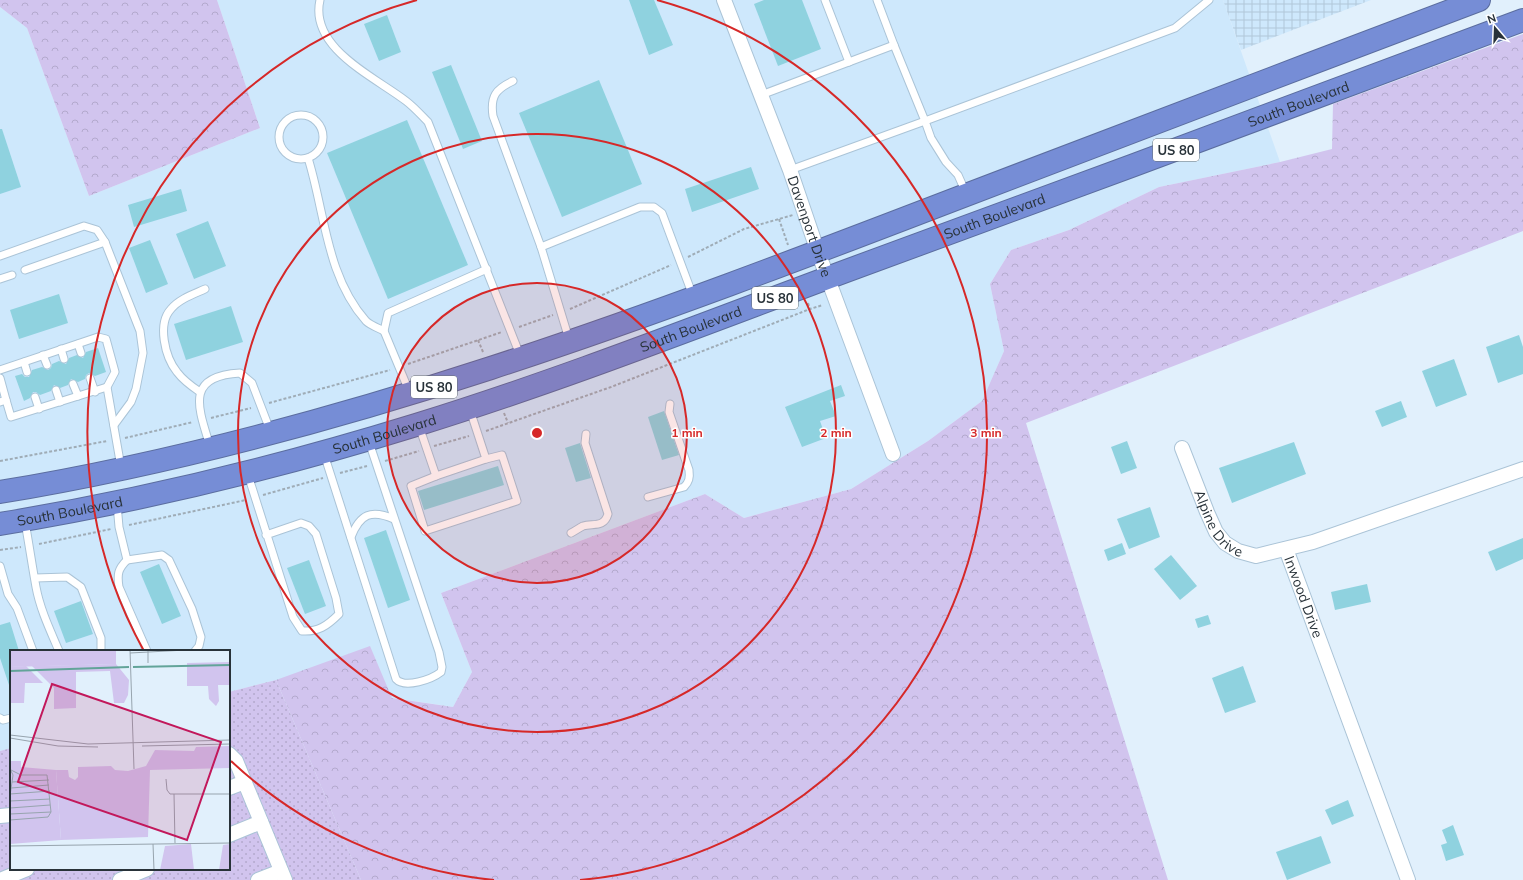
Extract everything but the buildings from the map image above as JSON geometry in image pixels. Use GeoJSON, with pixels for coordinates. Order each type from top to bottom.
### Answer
{"type":"FeatureCollection","features":[{"type":"Feature","properties":{"kind":"highway","name":"South Boulevard"},"geometry":{"type":"LineString","coordinates":[[0,492],[121,469],[271,434],[410,394],[522,359],[570,343],[818,252],[1479,0]]}},
{"type":"Feature","properties":{"kind":"highway","name":"South Boulevard"},"geometry":{"type":"LineString","coordinates":[[0,524],[117,502],[247,472],[368,439],[469,408],[1138,164],[1523,20]]}},
{"type":"Feature","properties":{"kind":"highway"},"geometry":{"type":"LineString","coordinates":[[722,317],[769,294],[775,287],[774,282],[772,277],[762,273]]}},
{"type":"Feature","properties":{"kind":"highway"},"geometry":{"type":"LineString","coordinates":[[333,449],[387,428],[398,421],[407,413],[411,404],[410,394]]}},
{"type":"Feature","properties":{"kind":"highway"},"geometry":{"type":"LineString","coordinates":[[70,511],[98,499],[113,490],[118,484],[121,469]]}},
{"type":"Feature","properties":{"kind":"street","name":"Davenport Drive"},"geometry":{"type":"LineString","coordinates":[[724,0],[790,170],[818,252],[893,454]]}},
{"type":"Feature","properties":{"kind":"street","name":"Alpine Drive"},"geometry":{"type":"LineString","coordinates":[[1182,448],[1216,532],[1225,543],[1238,551],[1256,556],[1286,549]]}},
{"type":"Feature","properties":{"kind":"street","name":"Inwood Drive"},"geometry":{"type":"LineString","coordinates":[[1408,880],[1286,549],[1313,542],[1523,469]]}},
{"type":"Feature","properties":{"kind":"street"},"geometry":{"type":"LineString","coordinates":[[230,755],[236,761],[283,875],[258,880]]}},
{"type":"Feature","properties":{"kind":"street"},"geometry":{"type":"LineString","coordinates":[[230,788],[245,782]]}},
{"type":"Feature","properties":{"kind":"street"},"geometry":{"type":"LineString","coordinates":[[0,816],[10,815]]}},
{"type":"Feature","properties":{"kind":"street"},"geometry":{"type":"LineString","coordinates":[[230,835],[261,822]]}},
{"type":"Feature","properties":{"kind":"street"},"geometry":{"type":"LineString","coordinates":[[0,880],[25,870]]}},
{"type":"Feature","properties":{"kind":"street"},"geometry":{"type":"LineString","coordinates":[[120,880],[145,870]]}},
{"type":"Feature","properties":{"kind":"lane"},"geometry":{"type":"LineString","coordinates":[[320,0],[318,11],[319,18],[329,41],[352,63],[405,101],[428,122],[522,359]]}},
{"type":"Feature","properties":{"kind":"lane"},"geometry":{"type":"LineString","coordinates":[[825,0],[849,62]]}},
{"type":"Feature","properties":{"kind":"lane"},"geometry":{"type":"LineString","coordinates":[[877,0],[931,138],[946,162],[958,176],[966,195]]}},
{"type":"Feature","properties":{"kind":"lane"},"geometry":{"type":"LineString","coordinates":[[790,170],[1174,28],[1209,0]]}},
{"type":"Feature","properties":{"kind":"lane"},"geometry":{"type":"LineString","coordinates":[[761,95],[894,45]]}},
{"type":"Feature","properties":{"kind":"lane"},"geometry":{"type":"LineString","coordinates":[[513,81],[500,87],[494,96],[493,116],[541,247],[562,312],[570,343]]}},
{"type":"Feature","properties":{"kind":"lane"},"geometry":{"type":"LineString","coordinates":[[295,115],[310,117],[321,127],[323,142],[320,149],[308,158],[301,159],[288,155],[280,144],[278,137],[283,123],[295,115]]}},
{"type":"Feature","properties":{"kind":"lane"},"geometry":{"type":"LineString","coordinates":[[308,158],[335,268],[351,299],[366,322],[384,331]]}},
{"type":"Feature","properties":{"kind":"lane"},"geometry":{"type":"LineString","coordinates":[[541,247],[640,207],[654,207],[662,213],[693,298]]}},
{"type":"Feature","properties":{"kind":"lane"},"geometry":{"type":"LineString","coordinates":[[0,256],[84,226],[97,230],[105,242],[140,331],[143,353],[136,389],[130,402],[114,425]]}},
{"type":"Feature","properties":{"kind":"lane"},"geometry":{"type":"LineString","coordinates":[[25,270],[105,242]]}},
{"type":"Feature","properties":{"kind":"lane"},"geometry":{"type":"LineString","coordinates":[[410,394],[384,331],[388,313],[487,269]]}},
{"type":"Feature","properties":{"kind":"lane"},"geometry":{"type":"LineString","coordinates":[[0,279],[12,275]]}},
{"type":"Feature","properties":{"kind":"lane"},"geometry":{"type":"LineString","coordinates":[[200,392],[187,383],[175,370],[164,345],[163,332],[165,319],[171,308],[205,289]]}},
{"type":"Feature","properties":{"kind":"lane"},"geometry":{"type":"LineString","coordinates":[[0,370],[98,337],[106,339],[116,372],[107,387],[11,417],[3,401],[0,378]]}},
{"type":"Feature","properties":{"kind":"lane"},"geometry":{"type":"LineString","coordinates":[[78,344],[82,354]]}},
{"type":"Feature","properties":{"kind":"lane"},"geometry":{"type":"LineString","coordinates":[[61,349],[64,359]]}},
{"type":"Feature","properties":{"kind":"lane"},"geometry":{"type":"LineString","coordinates":[[43,355],[47,365]]}},
{"type":"Feature","properties":{"kind":"lane"},"geometry":{"type":"LineString","coordinates":[[24,362],[27,372]]}},
{"type":"Feature","properties":{"kind":"lane"},"geometry":{"type":"LineString","coordinates":[[211,449],[202,420],[199,404],[200,392],[208,381],[224,374],[240,373],[252,382],[262,405],[271,434]]}},
{"type":"Feature","properties":{"kind":"lane"},"geometry":{"type":"LineString","coordinates":[[90,378],[95,392]]}},
{"type":"Feature","properties":{"kind":"lane"},"geometry":{"type":"LineString","coordinates":[[73,384],[78,396]]}},
{"type":"Feature","properties":{"kind":"lane"},"geometry":{"type":"LineString","coordinates":[[107,387],[121,469]]}},
{"type":"Feature","properties":{"kind":"lane"},"geometry":{"type":"LineString","coordinates":[[56,390],[60,402]]}},
{"type":"Feature","properties":{"kind":"lane"},"geometry":{"type":"LineString","coordinates":[[35,397],[39,409]]}},
{"type":"Feature","properties":{"kind":"lane"},"geometry":{"type":"LineString","coordinates":[[648,497],[684,487],[690,477],[689,470],[669,412],[670,404]]}},
{"type":"Feature","properties":{"kind":"lane"},"geometry":{"type":"LineString","coordinates":[[469,408],[486,459]]}},
{"type":"Feature","properties":{"kind":"lane"},"geometry":{"type":"LineString","coordinates":[[419,424],[436,476]]}},
{"type":"Feature","properties":{"kind":"lane"},"geometry":{"type":"LineString","coordinates":[[571,533],[584,526],[601,524],[607,520],[608,514],[585,443],[586,434]]}},
{"type":"Feature","properties":{"kind":"lane"},"geometry":{"type":"LineString","coordinates":[[333,449],[350,537],[396,679],[399,683],[406,684],[436,676],[441,672],[442,667],[439,652],[368,439]]}},
{"type":"Feature","properties":{"kind":"lane"},"geometry":{"type":"LineString","coordinates":[[502,455],[518,501],[425,531],[411,486],[436,476],[502,455]]}},
{"type":"Feature","properties":{"kind":"lane"},"geometry":{"type":"LineString","coordinates":[[247,472],[266,535],[294,617],[302,631],[311,632],[321,629],[338,614],[336,598],[316,534],[309,526],[301,523],[266,535]]}},
{"type":"Feature","properties":{"kind":"lane"},"geometry":{"type":"LineString","coordinates":[[117,502],[119,527],[127,560]]}},
{"type":"Feature","properties":{"kind":"lane"},"geometry":{"type":"LineString","coordinates":[[350,537],[356,524],[363,516],[372,514],[385,515],[394,519]]}},
{"type":"Feature","properties":{"kind":"lane"},"geometry":{"type":"LineString","coordinates":[[24,520],[45,620],[58,650]]}},
{"type":"Feature","properties":{"kind":"lane"},"geometry":{"type":"LineString","coordinates":[[147,650],[119,586],[118,577],[119,568],[127,560],[154,555],[162,555],[169,560],[192,609],[201,637],[199,646],[196,650]]}},
{"type":"Feature","properties":{"kind":"lane"},"geometry":{"type":"LineString","coordinates":[[0,566],[8,594],[17,608],[33,650]]}},
{"type":"Feature","properties":{"kind":"lane"},"geometry":{"type":"LineString","coordinates":[[35,578],[67,577],[81,586],[101,638],[101,650]]}},
{"type":"Feature","properties":{"kind":"lane"},"geometry":{"type":"LineString","coordinates":[[0,718],[3,720],[10,718]]}},
{"type":"Feature","properties":{"kind":"path"},"geometry":{"type":"LineString","coordinates":[[0,461],[116,440],[202,420],[400,367],[562,312],[679,261],[744,229],[804,212]]}},
{"type":"Feature","properties":{"kind":"shaded area"},"geometry":{"type":"Polygon","coordinates":[[[217,0],[1223,0],[1280,162],[1159,187],[1069,230],[1011,250],[990,284],[1004,351],[982,401],[928,441],[851,489],[744,518],[705,494],[441,593],[472,672],[453,707],[276,680],[230,692],[230,650],[10,650],[10,748],[0,751],[0,7],[27,28],[89,196],[260,128],[217,0]]]}},
{"type":"Feature","properties":{"kind":"shaded area"},"geometry":{"type":"Polygon","coordinates":[[[1223,0],[1371,0],[1241,50],[1223,0]]]}},
{"type":"Feature","properties":{"kind":"green space"},"geometry":{"type":"Polygon","coordinates":[[[0,0],[217,0],[260,128],[89,196],[27,28],[0,7],[0,0]]]}},
{"type":"Feature","properties":{"kind":"green space"},"geometry":{"type":"Polygon","coordinates":[[[1523,34],[1523,231],[1026,423],[1168,880],[361,880],[276,680],[370,646],[392,698],[453,707],[472,672],[441,593],[705,494],[744,518],[851,489],[928,441],[982,401],[1004,351],[990,284],[1011,250],[1069,230],[1159,187],[1280,162],[1332,149],[1333,104],[1523,34]]]}},
{"type":"Feature","properties":{"kind":"green space"},"geometry":{"type":"Polygon","coordinates":[[[276,680],[361,880],[0,880],[0,751],[10,748],[10,870],[230,870],[230,692],[276,680]]]}}]}
